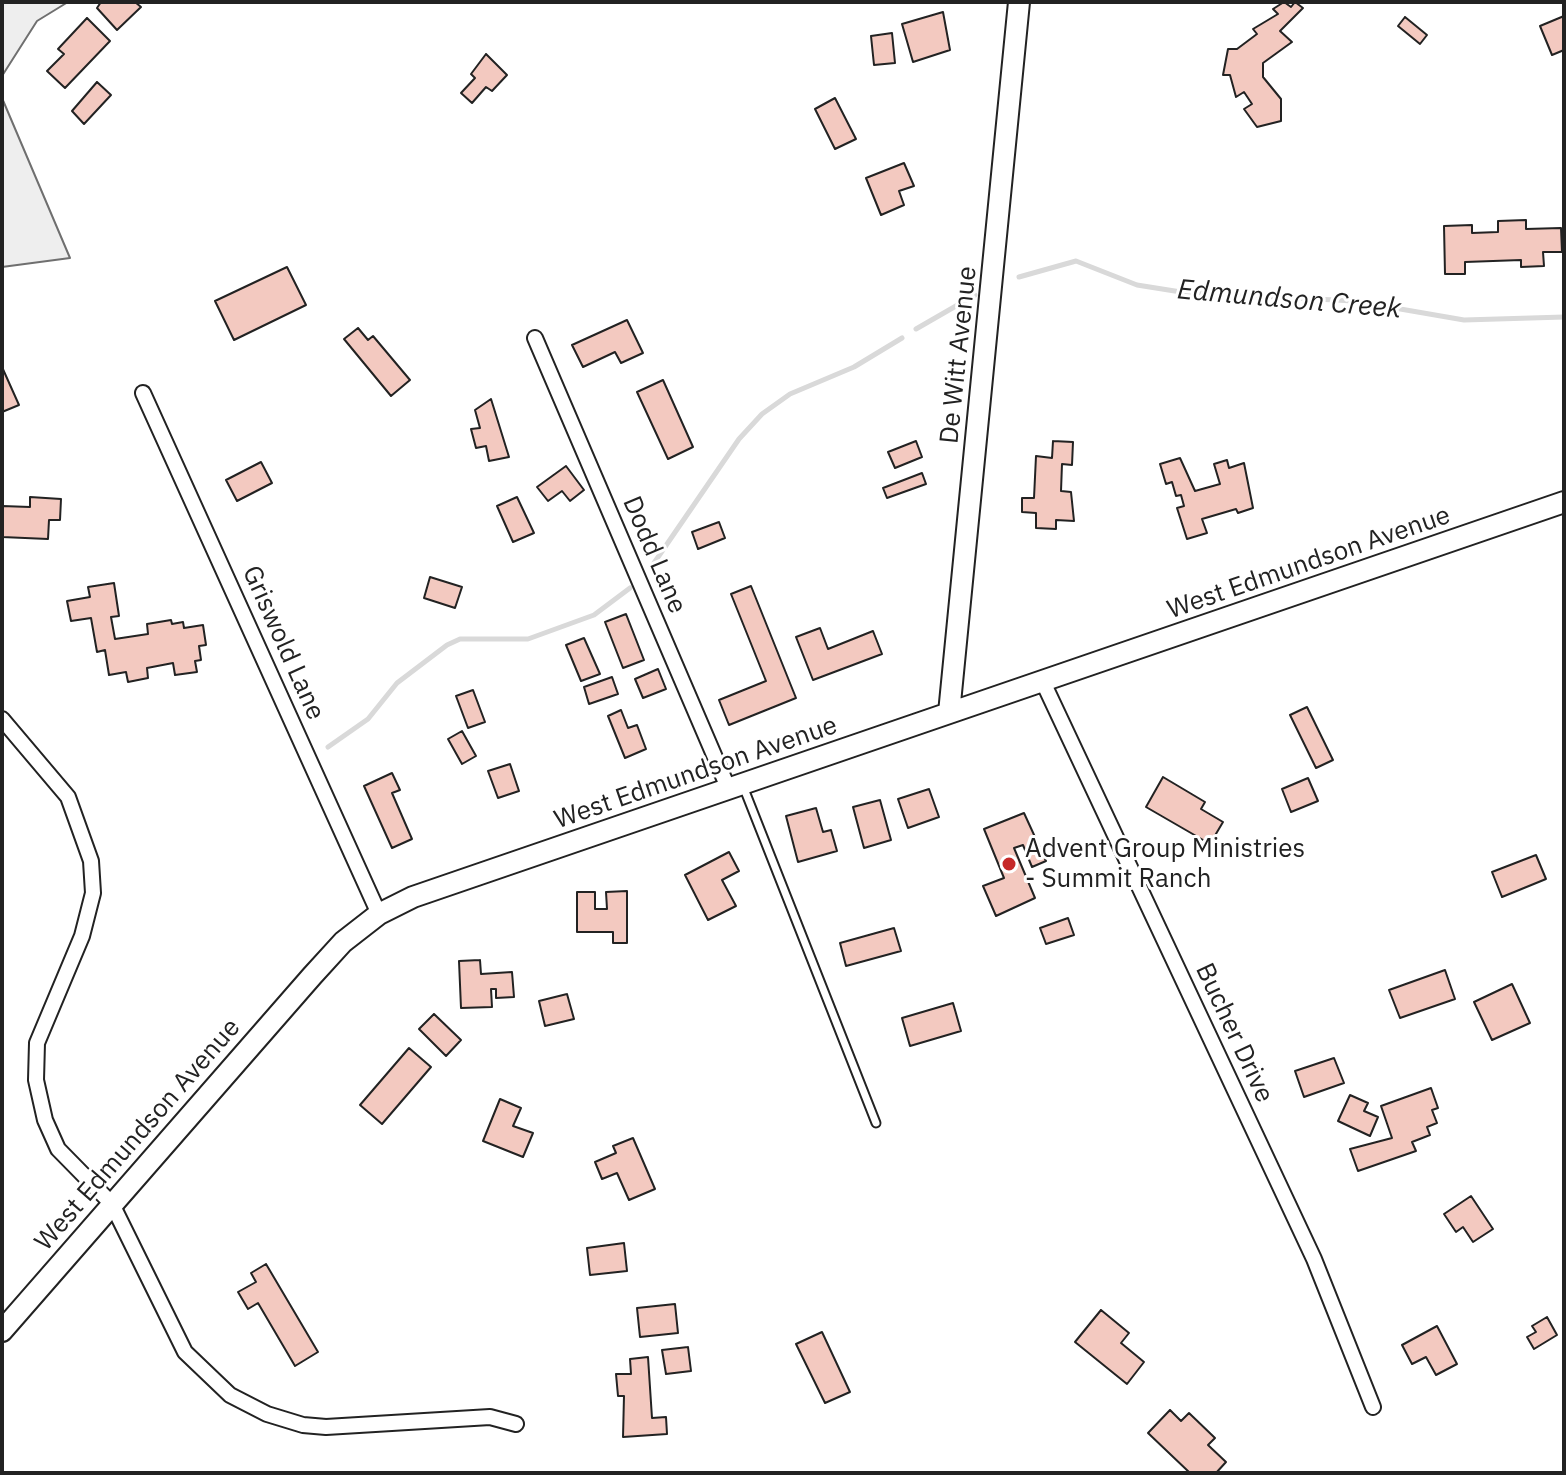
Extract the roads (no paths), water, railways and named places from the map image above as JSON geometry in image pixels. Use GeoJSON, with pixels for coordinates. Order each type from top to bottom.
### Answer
{"type":"FeatureCollection","features":[{"type":"Feature","properties":{"kind":"street","name":"De Witt Avenue"},"geometry":{"type":"LineString","coordinates":[[949,713],[1019,2]]}},
{"type":"Feature","properties":{"kind":"street","name":"Dodd Lane"},"geometry":{"type":"LineString","coordinates":[[535,338],[736,788]]}},
{"type":"Feature","properties":{"kind":"street","name":"Griswold Lane"},"geometry":{"type":"LineString","coordinates":[[143,393],[379,914]]}},
{"type":"Feature","properties":{"kind":"street","name":"West Edmundson Avenue"},"geometry":{"type":"LineString","coordinates":[[2,1331],[332,954],[379,914],[413,897],[1564,502]]}},
{"type":"Feature","properties":{"kind":"street","name":"Bucher Drive"},"geometry":{"type":"LineString","coordinates":[[1043,682],[1314,1259],[1373,1407]]}},
{"type":"Feature","properties":{"kind":"street"},"geometry":{"type":"LineString","coordinates":[[2,719],[68,797],[91,861],[93,893],[82,936],[37,1043],[36,1080],[45,1120],[58,1149],[112,1204],[185,1352],[230,1395],[267,1414],[303,1425],[326,1427],[490,1417],[516,1424]]}},
{"type":"Feature","properties":{"kind":"lane"},"geometry":{"type":"LineString","coordinates":[[736,788],[876,1123]]}},
{"type":"Feature","properties":{"kind":"waterway","name":"Edmundson Creek"},"geometry":{"type":"LineString","coordinates":[[1019,277],[1076,261],[1137,285],[1181,292],[1354,301],[1464,320],[1564,317]]}},
{"type":"Feature","properties":{"kind":"waterway","name":"Edmundson Creek"},"geometry":{"type":"LineString","coordinates":[[916,329],[975,295]]}},
{"type":"Feature","properties":{"kind":"waterway","name":"Edmundson Creek"},"geometry":{"type":"LineString","coordinates":[[654,563],[739,439],[762,414],[790,394],[854,367],[902,338]]}},
{"type":"Feature","properties":{"kind":"waterway","name":"Edmundson Creek"},"geometry":{"type":"LineString","coordinates":[[328,747],[368,719],[397,683],[447,645],[460,639],[528,639],[594,615],[630,588]]}},
{"type":"Feature","properties":{"kind":"place","name":"Advent Group Ministries - Summit Ranch"},"geometry":{"type":"Point","coordinates":[1009,864]}}]}
